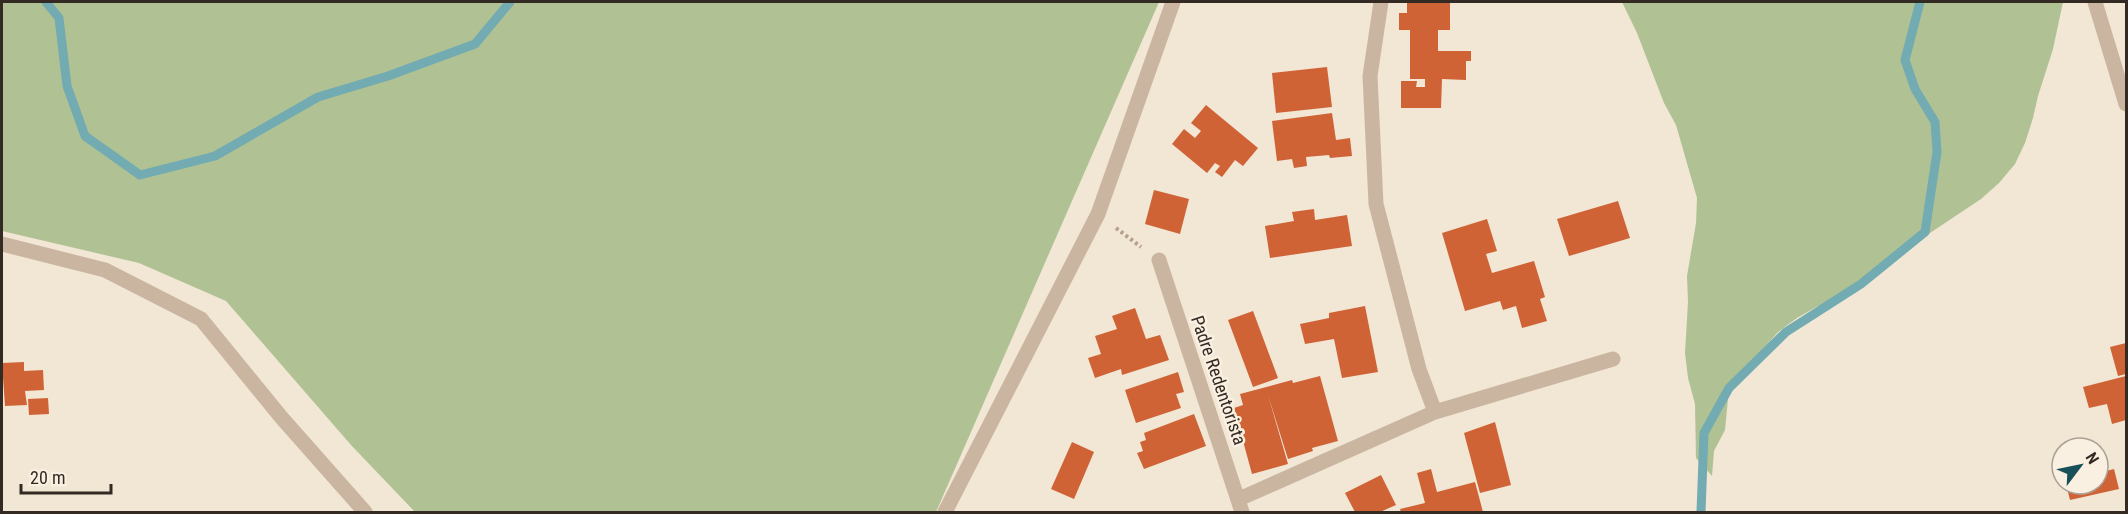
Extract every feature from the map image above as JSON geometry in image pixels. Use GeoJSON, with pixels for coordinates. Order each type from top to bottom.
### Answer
{"type":"FeatureCollection","features":[{"type":"Feature","properties":{"kind":"street"},"geometry":{"type":"LineString","coordinates":[[945,513],[1098,214],[1173,2]]}},
{"type":"Feature","properties":{"kind":"street"},"geometry":{"type":"LineString","coordinates":[[1381,2],[1370,76],[1376,204],[1419,369],[1435,412]]}},
{"type":"Feature","properties":{"kind":"street"},"geometry":{"type":"LineString","coordinates":[[2095,2],[2127,104]]}},
{"type":"Feature","properties":{"kind":"street"},"geometry":{"type":"LineString","coordinates":[[2,244],[105,270],[201,319],[281,417],[365,513]]}},
{"type":"Feature","properties":{"kind":"street","name":"Padre Redentorista"},"geometry":{"type":"LineString","coordinates":[[1159,260],[1241,506]]}},
{"type":"Feature","properties":{"kind":"street"},"geometry":{"type":"LineString","coordinates":[[1241,506],[1435,412],[1613,359]]}},
{"type":"Feature","properties":{"kind":"path"},"geometry":{"type":"LineString","coordinates":[[1098,214],[1159,260]]}},
{"type":"Feature","properties":{"kind":"green space"},"geometry":{"type":"Polygon","coordinates":[[[2,2],[1159,2],[936,512],[415,512],[351,445],[226,301],[139,263],[2,231],[2,2]]]}},
{"type":"Feature","properties":{"kind":"green space"},"geometry":{"type":"Polygon","coordinates":[[[1622,2],[2063,2],[2053,49],[2033,118],[2015,164],[1981,199],[1900,253],[1880,268],[1863,287],[1841,300],[1818,306],[1778,332],[1729,388],[1725,430],[1714,451],[1712,476],[1696,458],[1695,404],[1688,378],[1685,353],[1687,276],[1696,223],[1697,198],[1676,125],[1664,103],[1637,33],[1622,2]]]}},
{"type":"Feature","properties":{"kind":"building"},"geometry":{"type":"Polygon","coordinates":[[[1407,2],[1450,2],[1450,30],[1438,30],[1438,51],[1471,51],[1471,61],[1466,61],[1466,80],[1442,79],[1441,108],[1401,108],[1401,81],[1417,81],[1416,87],[1425,87],[1425,79],[1410,79],[1410,30],[1399,30],[1399,13],[1407,13],[1407,2]]]}},
{"type":"Feature","properties":{"kind":"building"},"geometry":{"type":"Polygon","coordinates":[[[1327,67],[1332,107],[1276,113],[1272,73],[1327,67]]]}},
{"type":"Feature","properties":{"kind":"building"},"geometry":{"type":"Polygon","coordinates":[[[1206,105],[1258,148],[1243,166],[1235,160],[1222,177],[1215,172],[1220,166],[1215,163],[1207,173],[1172,144],[1184,129],[1195,138],[1201,131],[1191,123],[1206,105]]]}},
{"type":"Feature","properties":{"kind":"building"},"geometry":{"type":"Polygon","coordinates":[[[1332,113],[1336,140],[1350,138],[1352,156],[1306,157],[1307,166],[1294,168],[1292,159],[1277,161],[1272,121],[1332,113]]]}},
{"type":"Feature","properties":{"kind":"building"},"geometry":{"type":"Polygon","coordinates":[[[1154,190],[1189,199],[1180,234],[1145,224],[1154,190]]]}},
{"type":"Feature","properties":{"kind":"building"},"geometry":{"type":"Polygon","coordinates":[[[1618,201],[1630,238],[1569,256],[1557,219],[1618,201]]]}},
{"type":"Feature","properties":{"kind":"building"},"geometry":{"type":"Polygon","coordinates":[[[1314,209],[1315,220],[1347,215],[1352,246],[1270,258],[1265,226],[1294,221],[1292,212],[1314,209]]]}},
{"type":"Feature","properties":{"kind":"building"},"geometry":{"type":"Polygon","coordinates":[[[1487,219],[1497,251],[1486,254],[1492,273],[1534,261],[1545,297],[1540,299],[1547,321],[1522,328],[1516,306],[1503,310],[1500,301],[1465,311],[1442,233],[1487,219]]]}},
{"type":"Feature","properties":{"kind":"building"},"geometry":{"type":"Polygon","coordinates":[[[1365,306],[1378,372],[1342,378],[1334,339],[1305,344],[1300,324],[1329,318],[1329,313],[1365,306]]]}},
{"type":"Feature","properties":{"kind":"building"},"geometry":{"type":"Polygon","coordinates":[[[1135,308],[1146,339],[1160,335],[1169,360],[1122,375],[1121,369],[1095,378],[1088,358],[1101,354],[1095,336],[1117,329],[1112,316],[1135,308]]]}},
{"type":"Feature","properties":{"kind":"building"},"geometry":{"type":"Polygon","coordinates":[[[1253,311],[1278,378],[1253,387],[1228,320],[1253,311]]]}},
{"type":"Feature","properties":{"kind":"building"},"geometry":{"type":"Polygon","coordinates":[[[2126,343],[2126,374],[2118,376],[2110,347],[2126,343]]]}},
{"type":"Feature","properties":{"kind":"building"},"geometry":{"type":"Polygon","coordinates":[[[24,362],[24,371],[43,370],[44,390],[25,391],[27,405],[5,406],[2,363],[24,362]]]}},
{"type":"Feature","properties":{"kind":"building"},"geometry":{"type":"Polygon","coordinates":[[[1178,372],[1184,392],[1176,394],[1181,408],[1136,423],[1125,390],[1178,372]]]}},
{"type":"Feature","properties":{"kind":"building"},"geometry":{"type":"Polygon","coordinates":[[[1320,376],[1338,441],[1312,448],[1313,451],[1288,459],[1268,395],[1288,464],[1252,474],[1234,408],[1243,405],[1240,394],[1292,380],[1293,383],[1320,376]]]}},
{"type":"Feature","properties":{"kind":"building"},"geometry":{"type":"Polygon","coordinates":[[[2126,376],[2126,420],[2112,424],[2107,404],[2089,408],[2083,387],[2126,376]]]}},
{"type":"Feature","properties":{"kind":"building"},"geometry":{"type":"Polygon","coordinates":[[[48,398],[49,414],[29,415],[28,399],[48,398]]]}},
{"type":"Feature","properties":{"kind":"building"},"geometry":{"type":"Polygon","coordinates":[[[1194,414],[1206,446],[1144,469],[1137,453],[1143,451],[1140,442],[1146,440],[1144,433],[1194,414]]]}},
{"type":"Feature","properties":{"kind":"building"},"geometry":{"type":"Polygon","coordinates":[[[1495,422],[1511,485],[1480,493],[1464,433],[1495,422]]]}},
{"type":"Feature","properties":{"kind":"building"},"geometry":{"type":"Polygon","coordinates":[[[1072,442],[1094,452],[1074,499],[1051,489],[1072,442]]]}},
{"type":"Feature","properties":{"kind":"building"},"geometry":{"type":"Polygon","coordinates":[[[1431,469],[1437,492],[1475,482],[1483,512],[1401,512],[1400,509],[1425,503],[1417,473],[1431,469]]]}},
{"type":"Feature","properties":{"kind":"building"},"geometry":{"type":"Polygon","coordinates":[[[2114,469],[2119,489],[2110,491],[2110,470],[2114,469]]]}},
{"type":"Feature","properties":{"kind":"building"},"geometry":{"type":"Polygon","coordinates":[[[1381,475],[1396,505],[1380,512],[1355,512],[1345,493],[1381,475]]]}},
{"type":"Feature","properties":{"kind":"building"},"geometry":{"type":"Polygon","coordinates":[[[2069,496],[2088,496],[2070,500],[2069,496]]]}},
{"type":"Feature","properties":{"kind":"waterway"},"geometry":{"type":"LineString","coordinates":[[46,2],[59,18],[67,86],[85,136],[140,175],[215,156],[318,97],[388,76],[475,44],[510,2]]}},
{"type":"Feature","properties":{"kind":"waterway"},"geometry":{"type":"LineString","coordinates":[[1701,512],[1704,433],[1729,388],[1786,332],[1861,284],[1925,232],[1937,152],[1935,122],[1915,89],[1905,60],[1920,2]]}}]}
